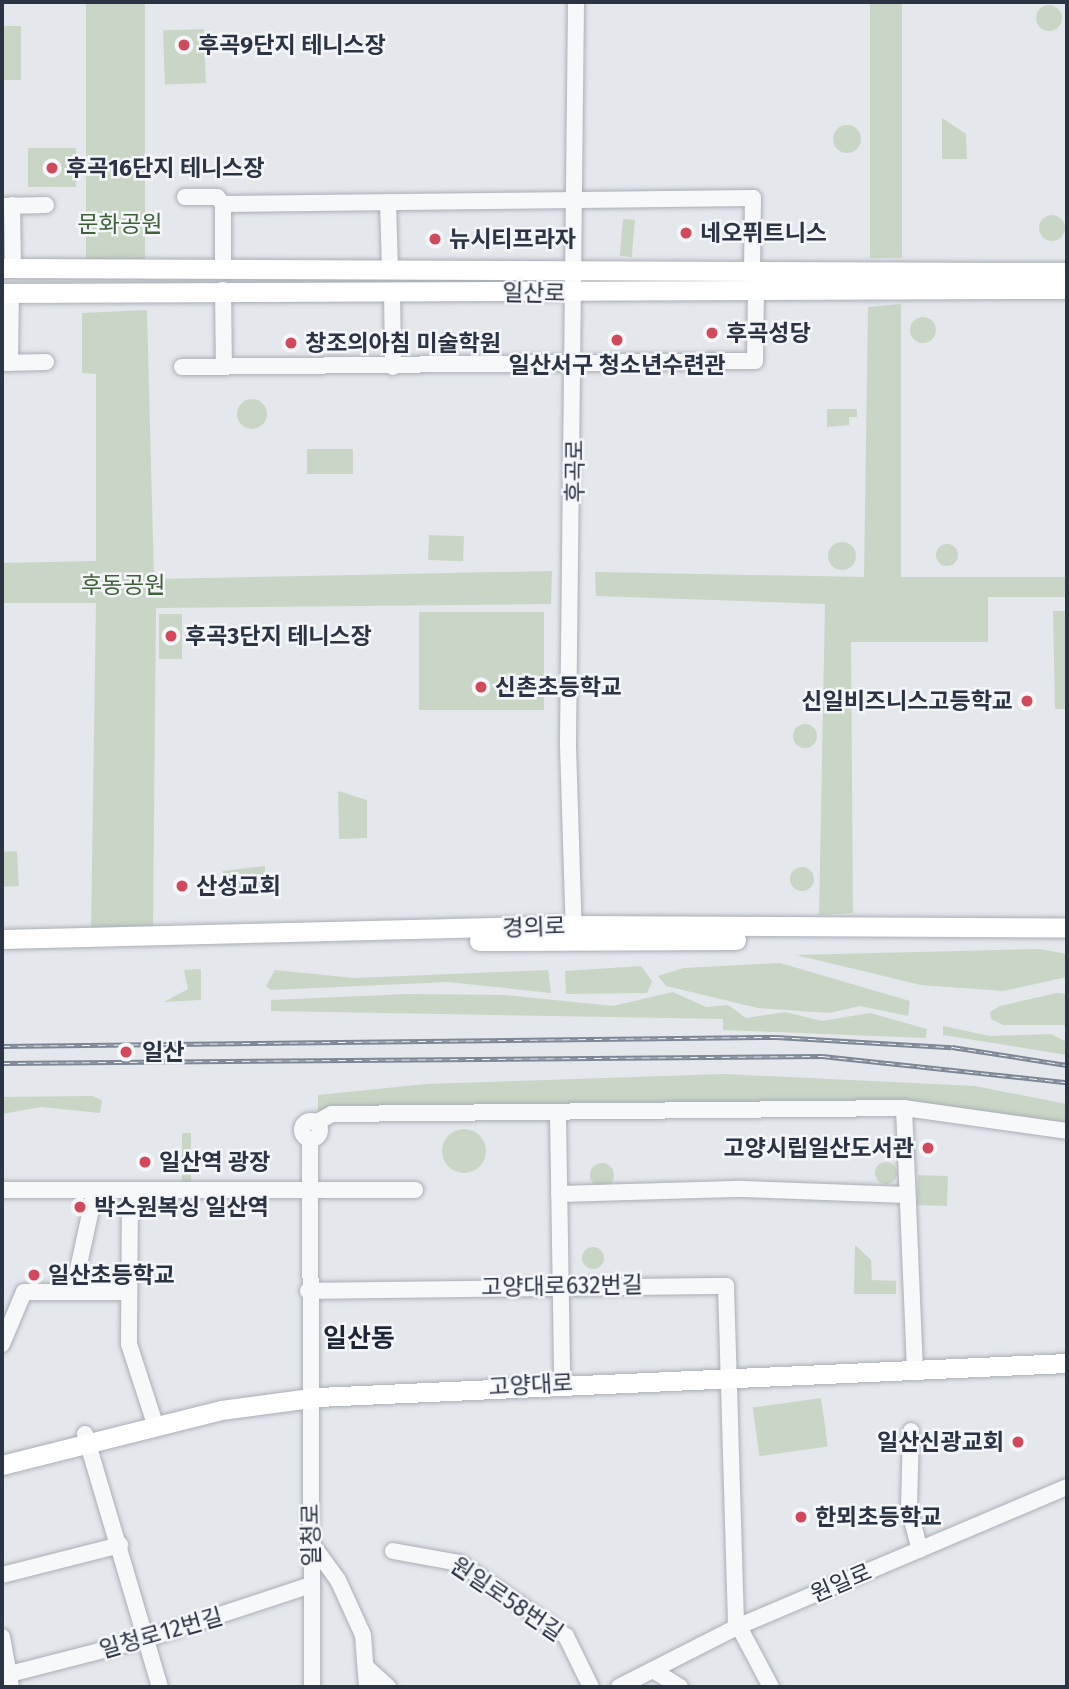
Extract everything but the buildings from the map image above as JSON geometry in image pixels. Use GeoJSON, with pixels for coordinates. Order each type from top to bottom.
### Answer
{"type":"FeatureCollection","features":[{"type":"Feature","properties":{"kind":"main road","name":"일산로"},"geometry":{"type":"LineString","coordinates":[[7,268],[1067,272]]}},
{"type":"Feature","properties":{"kind":"main road","name":"일산로"},"geometry":{"type":"LineString","coordinates":[[6,293],[223,290],[577,294],[756,289],[1067,289]]}},
{"type":"Feature","properties":{"kind":"main road","name":"경의로"},"geometry":{"type":"LineString","coordinates":[[2,939],[1067,928]]}},
{"type":"Feature","properties":{"kind":"main road","name":"경의로"},"geometry":{"type":"LineString","coordinates":[[2,944],[574,933],[1067,938]]}},
{"type":"Feature","properties":{"kind":"main road","name":"고양대로"},"geometry":{"type":"LineString","coordinates":[[915,1365],[1067,1357]]}},
{"type":"Feature","properties":{"kind":"main road","name":"고양대로"},"geometry":{"type":"LineString","coordinates":[[2,1457],[309,1390],[562,1376],[1067,1363]]}},
{"type":"Feature","properties":{"kind":"main road","name":"고양대로"},"geometry":{"type":"LineString","coordinates":[[309,1390],[731,1371]]}},
{"type":"Feature","properties":{"kind":"main road","name":"고양대로"},"geometry":{"type":"LineString","coordinates":[[2,1465],[87,1439]]}},
{"type":"Feature","properties":{"kind":"street","name":"후곡로"},"geometry":{"type":"LineString","coordinates":[[574,933],[568,742],[577,294],[576,2]]}},
{"type":"Feature","properties":{"kind":"street"},"geometry":{"type":"LineString","coordinates":[[185,197],[217,197],[223,204],[223,269]]}},
{"type":"Feature","properties":{"kind":"street"},"geometry":{"type":"LineString","coordinates":[[223,204],[753,198],[752,269]]}},
{"type":"Feature","properties":{"kind":"street"},"geometry":{"type":"LineString","coordinates":[[388,202],[390,270]]}},
{"type":"Feature","properties":{"kind":"street"},"geometry":{"type":"LineString","coordinates":[[7,268],[7,206],[46,205]]}},
{"type":"Feature","properties":{"kind":"street"},"geometry":{"type":"LineString","coordinates":[[182,366],[576,367],[755,361],[756,289]]}},
{"type":"Feature","properties":{"kind":"street"},"geometry":{"type":"LineString","coordinates":[[223,290],[224,366]]}},
{"type":"Feature","properties":{"kind":"street"},"geometry":{"type":"LineString","coordinates":[[392,291],[393,368]]}},
{"type":"Feature","properties":{"kind":"street"},"geometry":{"type":"LineString","coordinates":[[6,293],[6,363],[46,362]]}},
{"type":"Feature","properties":{"kind":"street"},"geometry":{"type":"LineString","coordinates":[[904,1108],[915,1365]]}},
{"type":"Feature","properties":{"kind":"street"},"geometry":{"type":"LineString","coordinates":[[562,1376],[558,1114],[904,1108],[1067,1131]]}},
{"type":"Feature","properties":{"kind":"street","name":"일청로"},"geometry":{"type":"LineString","coordinates":[[312,1687],[307,1190],[310,1139],[320,1133],[315,1123],[332,1114],[558,1114]]}},
{"type":"Feature","properties":{"kind":"street"},"geometry":{"type":"LineString","coordinates":[[2,1190],[415,1189]]}},
{"type":"Feature","properties":{"kind":"street"},"geometry":{"type":"LineString","coordinates":[[559,1194],[743,1189],[907,1195]]}},
{"type":"Feature","properties":{"kind":"street"},"geometry":{"type":"LineString","coordinates":[[130,1190],[129,1344],[154,1423]]}},
{"type":"Feature","properties":{"kind":"street"},"geometry":{"type":"LineString","coordinates":[[73,1292],[95,1191]]}},
{"type":"Feature","properties":{"kind":"street","name":"고양대로632번길"},"geometry":{"type":"LineString","coordinates":[[307,1290],[724,1284],[730,1293],[731,1371]]}},
{"type":"Feature","properties":{"kind":"street"},"geometry":{"type":"LineString","coordinates":[[2,1344],[24,1292],[129,1292]]}},
{"type":"Feature","properties":{"kind":"street"},"geometry":{"type":"LineString","coordinates":[[731,1371],[737,1627],[771,1687]]}},
{"type":"Feature","properties":{"kind":"street"},"geometry":{"type":"LineString","coordinates":[[911,1431],[909,1509],[920,1550]]}},
{"type":"Feature","properties":{"kind":"street"},"geometry":{"type":"LineString","coordinates":[[87,1439],[150,1638],[160,1687]]}},
{"type":"Feature","properties":{"kind":"street","name":"원일로"},"geometry":{"type":"LineString","coordinates":[[619,1687],[737,1627],[1067,1487]]}},
{"type":"Feature","properties":{"kind":"street"},"geometry":{"type":"LineString","coordinates":[[311,1543],[338,1580],[363,1635],[366,1687]]}},
{"type":"Feature","properties":{"kind":"street"},"geometry":{"type":"LineString","coordinates":[[2,1575],[120,1545]]}},
{"type":"Feature","properties":{"kind":"street","name":"원일로58번길"},"geometry":{"type":"LineString","coordinates":[[393,1551],[460,1563],[566,1636],[591,1687]]}},
{"type":"Feature","properties":{"kind":"street","name":"일청로12번길"},"geometry":{"type":"LineString","coordinates":[[7,1679],[150,1638],[311,1585]]}},
{"type":"Feature","properties":{"kind":"street"},"geometry":{"type":"LineString","coordinates":[[2,1637],[7,1679]]}},
{"type":"Feature","properties":{"kind":"street"},"geometry":{"type":"LineString","coordinates":[[366,1667],[388,1687]]}},
{"type":"Feature","properties":{"kind":"street"},"geometry":{"type":"LineString","coordinates":[[653,1670],[680,1687]]}},
{"type":"Feature","properties":{"kind":"green space","name":"문화공원"},"geometry":{"type":"Polygon","coordinates":[[[86,2],[145,2],[145,259],[86,259],[86,2]]]}},
{"type":"Feature","properties":{"kind":"green space"},"geometry":{"type":"Polygon","coordinates":[[[870,2],[902,2],[902,258],[870,258],[870,2]]]}},
{"type":"Feature","properties":{"kind":"green space"},"geometry":{"type":"Polygon","coordinates":[[[1049,5],[1059,8],[1062,18],[1059,28],[1049,31],[1039,28],[1036,18],[1039,8],[1049,5]]]}},
{"type":"Feature","properties":{"kind":"green space"},"geometry":{"type":"Polygon","coordinates":[[[2,26],[21,26],[21,80],[2,80],[2,26]]]}},
{"type":"Feature","properties":{"kind":"green space","name":"후곡9단지 테니스장"},"geometry":{"type":"Polygon","coordinates":[[[204,29],[206,83],[165,84],[163,30],[204,29]]]}},
{"type":"Feature","properties":{"kind":"green space"},"geometry":{"type":"Polygon","coordinates":[[[942,118],[966,134],[967,159],[942,159],[942,118]]]}},
{"type":"Feature","properties":{"kind":"green space"},"geometry":{"type":"Polygon","coordinates":[[[847,125],[857,129],[861,139],[857,149],[847,153],[837,149],[833,139],[837,129],[847,125]]]}},
{"type":"Feature","properties":{"kind":"green space","name":"후곡16단지 테니스장"},"geometry":{"type":"Polygon","coordinates":[[[28,148],[76,148],[76,187],[28,187],[28,148]]]}},
{"type":"Feature","properties":{"kind":"green space"},"geometry":{"type":"Polygon","coordinates":[[[1052,215],[1062,218],[1065,228],[1062,238],[1052,241],[1042,238],[1039,228],[1042,218],[1052,215]]]}},
{"type":"Feature","properties":{"kind":"green space"},"geometry":{"type":"Polygon","coordinates":[[[623,219],[635,220],[632,257],[620,256],[623,219]]]}},
{"type":"Feature","properties":{"kind":"green space"},"geometry":{"type":"Polygon","coordinates":[[[901,304],[901,577],[1067,577],[1067,597],[988,597],[988,642],[851,642],[853,913],[819,915],[825,604],[596,596],[595,572],[864,577],[868,307],[901,304]]]}},
{"type":"Feature","properties":{"kind":"green space","name":"후동공원"},"geometry":{"type":"Polygon","coordinates":[[[147,310],[154,579],[552,571],[551,604],[156,608],[153,928],[91,930],[96,603],[2,603],[2,563],[96,561],[96,374],[82,373],[82,313],[147,310]]]}},
{"type":"Feature","properties":{"kind":"green space"},"geometry":{"type":"Polygon","coordinates":[[[923,317],[932,321],[936,330],[932,339],[923,343],[914,339],[910,330],[914,321],[923,317]]]}},
{"type":"Feature","properties":{"kind":"green space"},"geometry":{"type":"Polygon","coordinates":[[[252,399],[263,403],[267,414],[263,425],[252,429],[241,425],[237,414],[241,403],[252,399]]]}},
{"type":"Feature","properties":{"kind":"green space"},"geometry":{"type":"Polygon","coordinates":[[[827,409],[857,409],[857,417],[849,417],[849,425],[827,427],[827,409]]]}},
{"type":"Feature","properties":{"kind":"green space"},"geometry":{"type":"Polygon","coordinates":[[[307,449],[353,449],[353,474],[307,474],[307,449]]]}},
{"type":"Feature","properties":{"kind":"green space"},"geometry":{"type":"Polygon","coordinates":[[[429,535],[464,536],[463,561],[428,560],[429,535]]]}},
{"type":"Feature","properties":{"kind":"green space"},"geometry":{"type":"Polygon","coordinates":[[[842,542],[852,546],[856,556],[852,566],[842,570],[832,566],[828,556],[832,546],[842,542]]]}},
{"type":"Feature","properties":{"kind":"green space"},"geometry":{"type":"Polygon","coordinates":[[[947,544],[955,547],[958,555],[955,563],[947,566],[939,563],[936,555],[939,547],[947,544]]]}},
{"type":"Feature","properties":{"kind":"green space"},"geometry":{"type":"Polygon","coordinates":[[[1053,611],[1067,611],[1067,709],[1055,709],[1053,611]]]}},
{"type":"Feature","properties":{"kind":"green space"},"geometry":{"type":"Polygon","coordinates":[[[419,612],[544,612],[544,710],[419,710],[419,612]]]}},
{"type":"Feature","properties":{"kind":"green space","name":"후곡3단지 테니스장"},"geometry":{"type":"Polygon","coordinates":[[[159,614],[182,614],[182,659],[159,659],[159,614]]]}},
{"type":"Feature","properties":{"kind":"green space"},"geometry":{"type":"Polygon","coordinates":[[[805,724],[813,728],[817,736],[813,744],[805,748],[797,744],[793,736],[797,728],[805,724]]]}},
{"type":"Feature","properties":{"kind":"green space"},"geometry":{"type":"Polygon","coordinates":[[[338,791],[367,800],[367,838],[339,839],[338,791]]]}},
{"type":"Feature","properties":{"kind":"green space"},"geometry":{"type":"Polygon","coordinates":[[[17,851],[19,886],[4,887],[2,852],[17,851]]]}},
{"type":"Feature","properties":{"kind":"green space"},"geometry":{"type":"Polygon","coordinates":[[[265,866],[265,887],[223,889],[223,871],[265,866]]]}},
{"type":"Feature","properties":{"kind":"green space"},"geometry":{"type":"Polygon","coordinates":[[[802,867],[811,870],[814,879],[811,888],[802,891],[793,888],[790,879],[793,870],[802,867]]]}},
{"type":"Feature","properties":{"kind":"green space"},"geometry":{"type":"Polygon","coordinates":[[[1039,949],[1067,954],[1067,977],[1003,991],[921,985],[796,955],[1039,949]]]}},
{"type":"Feature","properties":{"kind":"green space"},"geometry":{"type":"Polygon","coordinates":[[[780,963],[910,1001],[908,1016],[860,1006],[829,1013],[758,1008],[666,986],[658,976],[684,968],[780,963]]]}},
{"type":"Feature","properties":{"kind":"green space"},"geometry":{"type":"Polygon","coordinates":[[[641,966],[652,981],[647,993],[566,994],[565,971],[641,966]]]}},
{"type":"Feature","properties":{"kind":"green space"},"geometry":{"type":"Polygon","coordinates":[[[201,969],[201,1000],[164,1002],[188,989],[184,970],[201,969]]]}},
{"type":"Feature","properties":{"kind":"green space"},"geometry":{"type":"Polygon","coordinates":[[[275,970],[354,978],[548,970],[551,993],[448,982],[271,990],[266,986],[275,970]]]}},
{"type":"Feature","properties":{"kind":"green space"},"geometry":{"type":"Polygon","coordinates":[[[673,992],[706,1007],[728,1005],[746,1018],[785,1012],[822,1021],[870,1013],[927,1029],[926,1038],[723,1030],[723,1019],[271,1011],[271,1000],[408,994],[505,995],[613,1006],[673,992]]]}},
{"type":"Feature","properties":{"kind":"green space"},"geometry":{"type":"Polygon","coordinates":[[[1057,993],[1067,994],[1067,1025],[1003,1025],[991,1019],[990,1012],[1000,1006],[1057,993]]]}},
{"type":"Feature","properties":{"kind":"green space"},"geometry":{"type":"Polygon","coordinates":[[[943,1026],[990,1036],[1051,1034],[1067,1042],[1067,1055],[943,1035],[943,1026]]]}},
{"type":"Feature","properties":{"kind":"green space"},"geometry":{"type":"Polygon","coordinates":[[[724,1074],[975,1086],[1067,1104],[1067,1123],[906,1102],[318,1114],[318,1095],[426,1084],[724,1074]]]}},
{"type":"Feature","properties":{"kind":"green space"},"geometry":{"type":"Polygon","coordinates":[[[92,1096],[102,1100],[100,1113],[41,1107],[2,1114],[2,1097],[92,1096]]]}},
{"type":"Feature","properties":{"kind":"green space"},"geometry":{"type":"Polygon","coordinates":[[[464,1129],[479,1136],[486,1151],[479,1166],[464,1173],[449,1166],[442,1151],[449,1136],[464,1129]]]}},
{"type":"Feature","properties":{"kind":"green space"},"geometry":{"type":"Polygon","coordinates":[[[182,1133],[191,1133],[191,1184],[182,1184],[182,1133]]]}},
{"type":"Feature","properties":{"kind":"green space"},"geometry":{"type":"Polygon","coordinates":[[[886,1162],[894,1165],[897,1173],[894,1181],[886,1184],[878,1181],[875,1173],[878,1165],[886,1162]]]}},
{"type":"Feature","properties":{"kind":"green space"},"geometry":{"type":"Polygon","coordinates":[[[602,1163],[613,1170],[614,1175],[607,1186],[602,1187],[591,1180],[590,1175],[597,1164],[602,1163]]]}},
{"type":"Feature","properties":{"kind":"green space"},"geometry":{"type":"Polygon","coordinates":[[[918,1175],[948,1176],[947,1206],[917,1205],[918,1175]]]}},
{"type":"Feature","properties":{"kind":"green space"},"geometry":{"type":"Polygon","coordinates":[[[855,1245],[871,1260],[872,1280],[896,1281],[896,1294],[854,1294],[855,1245]]]}},
{"type":"Feature","properties":{"kind":"green space"},"geometry":{"type":"Polygon","coordinates":[[[589,1247],[597,1247],[604,1254],[604,1262],[597,1269],[589,1269],[582,1262],[582,1254],[589,1247]]]}},
{"type":"Feature","properties":{"kind":"green space"},"geometry":{"type":"Polygon","coordinates":[[[821,1398],[828,1447],[759,1456],[753,1408],[821,1398]]]}},
{"type":"Feature","properties":{"kind":"railway"},"geometry":{"type":"LineString","coordinates":[[2,1046],[776,1037],[952,1047],[1067,1065]]}},
{"type":"Feature","properties":{"kind":"railway"},"geometry":{"type":"LineString","coordinates":[[2,1063],[822,1056],[1067,1082]]}},
{"type":"Feature","properties":{"kind":"place","name":"후곡9단지 테니스장"},"geometry":{"type":"Point","coordinates":[184,45]}},
{"type":"Feature","properties":{"kind":"place","name":"후곡16단지 테니스장"},"geometry":{"type":"Point","coordinates":[52,168]}},
{"type":"Feature","properties":{"kind":"place","name":"네오퓌트니스"},"geometry":{"type":"Point","coordinates":[686,233]}},
{"type":"Feature","properties":{"kind":"place","name":"뉴시티프라자"},"geometry":{"type":"Point","coordinates":[435,239]}},
{"type":"Feature","properties":{"kind":"place","name":"후곡성당"},"geometry":{"type":"Point","coordinates":[712,333]}},
{"type":"Feature","properties":{"kind":"place","name":"일산서구 청소년수련관"},"geometry":{"type":"Point","coordinates":[617,340]}},
{"type":"Feature","properties":{"kind":"place","name":"창조의아침 미술학원"},"geometry":{"type":"Point","coordinates":[291,343]}},
{"type":"Feature","properties":{"kind":"place","name":"후곡3단지 테니스장"},"geometry":{"type":"Point","coordinates":[171,636]}},
{"type":"Feature","properties":{"kind":"place","name":"신촌초등학교"},"geometry":{"type":"Point","coordinates":[481,687]}},
{"type":"Feature","properties":{"kind":"place","name":"신일비즈니스고등학교"},"geometry":{"type":"Point","coordinates":[1027,701]}},
{"type":"Feature","properties":{"kind":"place","name":"산성교회"},"geometry":{"type":"Point","coordinates":[182,886]}},
{"type":"Feature","properties":{"kind":"place","name":"일산"},"geometry":{"type":"Point","coordinates":[126,1052]}},
{"type":"Feature","properties":{"kind":"place","name":"고양시립일산도서관"},"geometry":{"type":"Point","coordinates":[928,1148]}},
{"type":"Feature","properties":{"kind":"place","name":"일산역 광장"},"geometry":{"type":"Point","coordinates":[145,1162]}},
{"type":"Feature","properties":{"kind":"place","name":"박스원복싱 일산역"},"geometry":{"type":"Point","coordinates":[80,1207]}},
{"type":"Feature","properties":{"kind":"place","name":"일산초등학교"},"geometry":{"type":"Point","coordinates":[34,1275]}},
{"type":"Feature","properties":{"kind":"place","name":"일산신광교회"},"geometry":{"type":"Point","coordinates":[1018,1442]}},
{"type":"Feature","properties":{"kind":"place","name":"한뫼초등학교"},"geometry":{"type":"Point","coordinates":[801,1517]}},
{"type":"Feature","properties":{"kind":"district","name":"일산동"},"geometry":{"type":"Point","coordinates":[359,1339]}}]}
